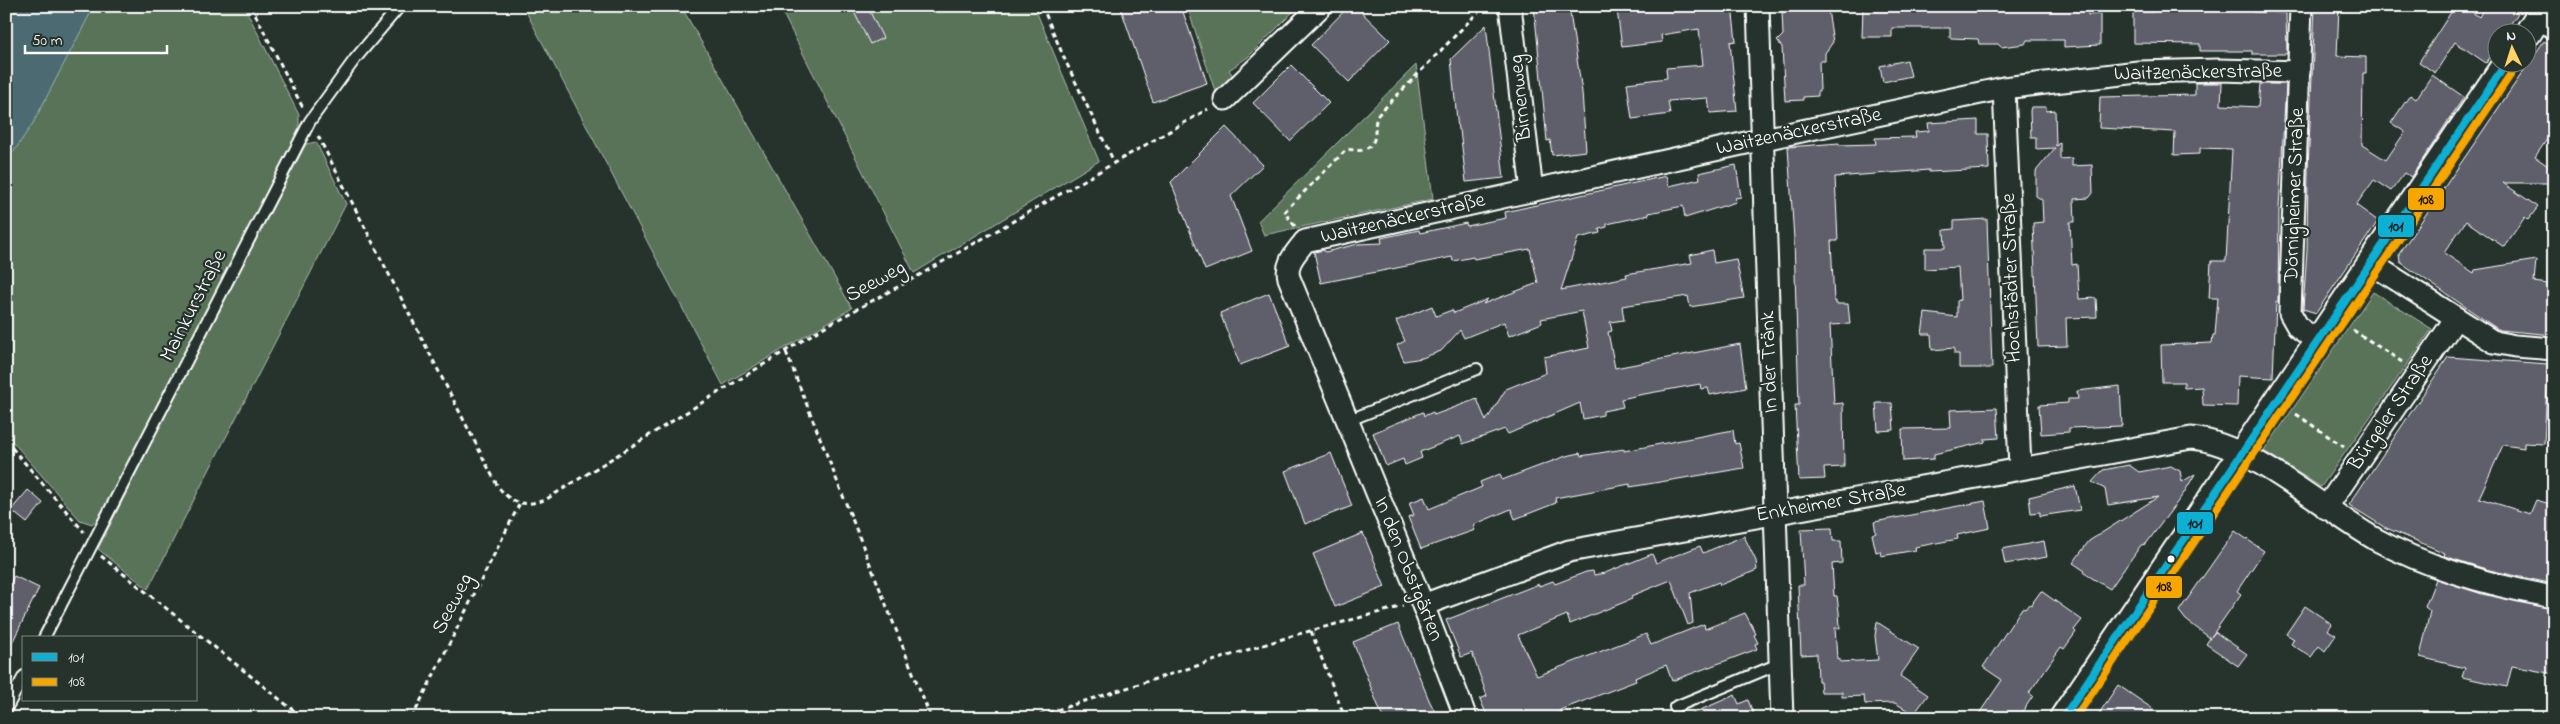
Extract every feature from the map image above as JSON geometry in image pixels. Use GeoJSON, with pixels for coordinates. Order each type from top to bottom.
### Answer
{"type":"FeatureCollection","features":[{"type":"Feature","properties":{"kind":"street"},"geometry":{"type":"LineString","coordinates":[[1225,99],[1321,6]]}},
{"type":"Feature","properties":{"kind":"street","name":"Birnenweg"},"geometry":{"type":"LineString","coordinates":[[1510,6],[1532,191]]}},
{"type":"Feature","properties":{"kind":"street","name":"In der Tränk"},"geometry":{"type":"LineString","coordinates":[[1758,6],[1764,139],[1782,718]]}},
{"type":"Feature","properties":{"kind":"street","name":"Dörnigheimer Straße"},"geometry":{"type":"LineString","coordinates":[[2301,6],[2290,313],[2298,327],[2318,342]]}},
{"type":"Feature","properties":{"kind":"street","name":"Waitzenäckerstraße"},"geometry":{"type":"LineString","coordinates":[[1305,241],[2004,88],[2138,72],[2218,70],[2299,72]]}},
{"type":"Feature","properties":{"kind":"street"},"geometry":{"type":"LineString","coordinates":[[2064,718],[2500,72]]}},
{"type":"Feature","properties":{"kind":"street","name":"Hochstädter Straße"},"geometry":{"type":"LineString","coordinates":[[2004,88],[2020,468]]}},
{"type":"Feature","properties":{"kind":"street","name":"In den Obstgärten"},"geometry":{"type":"LineString","coordinates":[[1305,241],[1291,260],[1288,272],[1422,603],[1466,718]]}},
{"type":"Feature","properties":{"kind":"street"},"geometry":{"type":"LineString","coordinates":[[2372,264],[2494,342],[2515,346],[2554,349]]}},
{"type":"Feature","properties":{"kind":"street","name":"Bürgeler Straße"},"geometry":{"type":"LineString","coordinates":[[2326,508],[2456,318]]}},
{"type":"Feature","properties":{"kind":"street","name":"Enkheimer Straße"},"geometry":{"type":"LineString","coordinates":[[1422,603],[1569,551],[2181,438],[2202,438],[2243,453],[2374,538],[2426,561],[2491,583],[2554,597]]}},
{"type":"Feature","properties":{"kind":"lane","name":"Mainkurstraße"},"geometry":{"type":"LineString","coordinates":[[45,636],[310,121],[355,59],[400,6]]}},
{"type":"Feature","properties":{"kind":"lane"},"geometry":{"type":"LineString","coordinates":[[1347,421],[1477,369]]}},
{"type":"Feature","properties":{"kind":"lane"},"geometry":{"type":"LineString","coordinates":[[1675,707],[1780,664]]}},
{"type":"Feature","properties":{"kind":"lane"},"geometry":{"type":"LineString","coordinates":[[6,709],[22,680]]}},
{"type":"Feature","properties":{"kind":"path"},"geometry":{"type":"LineString","coordinates":[[251,6],[497,485],[506,498],[520,503]]}},
{"type":"Feature","properties":{"kind":"path"},"geometry":{"type":"LineString","coordinates":[[1042,6],[1065,60],[1114,162]]}},
{"type":"Feature","properties":{"kind":"path"},"geometry":{"type":"LineString","coordinates":[[1305,241],[1284,212],[1346,150],[1359,151],[1370,146],[1376,135],[1376,118],[1378,115],[1484,6]]}},
{"type":"Feature","properties":{"kind":"path","name":"Seeweg"},"geometry":{"type":"LineString","coordinates":[[412,718],[520,503],[533,504],[545,500],[824,328],[916,278],[1225,99]]}},
{"type":"Feature","properties":{"kind":"path"},"geometry":{"type":"LineString","coordinates":[[2349,328],[2419,372]]}},
{"type":"Feature","properties":{"kind":"path"},"geometry":{"type":"LineString","coordinates":[[786,352],[931,718]]}},
{"type":"Feature","properties":{"kind":"path"},"geometry":{"type":"LineString","coordinates":[[2295,413],[2360,458]]}},
{"type":"Feature","properties":{"kind":"path"},"geometry":{"type":"LineString","coordinates":[[6,441],[94,544],[303,718]]}},
{"type":"Feature","properties":{"kind":"path"},"geometry":{"type":"LineString","coordinates":[[1031,718],[1311,631],[1422,603]]}},
{"type":"Feature","properties":{"kind":"path"},"geometry":{"type":"LineString","coordinates":[[1311,631],[1345,718]]}},
{"type":"Feature","properties":{"kind":"green space"},"geometry":{"type":"Polygon","coordinates":[[[94,6],[244,6],[299,115],[299,131],[102,516],[92,524],[80,520],[6,434],[6,163],[33,123],[94,6]]]}},
{"type":"Feature","properties":{"kind":"green space"},"geometry":{"type":"Polygon","coordinates":[[[523,6],[681,6],[852,308],[723,385],[523,6]]]}},
{"type":"Feature","properties":{"kind":"green space"},"geometry":{"type":"Polygon","coordinates":[[[779,6],[1034,6],[1099,161],[914,273],[779,6]]]}},
{"type":"Feature","properties":{"kind":"green space"},"geometry":{"type":"Polygon","coordinates":[[[1187,6],[1299,6],[1248,57],[1229,70],[1234,77],[1216,94],[1187,6]]]}},
{"type":"Feature","properties":{"kind":"green space"},"geometry":{"type":"Polygon","coordinates":[[[1416,65],[1433,199],[1264,235],[1258,221],[1416,65]]]}},
{"type":"Feature","properties":{"kind":"green space"},"geometry":{"type":"Polygon","coordinates":[[[316,142],[346,204],[148,589],[98,549],[186,374],[306,144],[316,142]]]}},
{"type":"Feature","properties":{"kind":"green space"},"geometry":{"type":"Polygon","coordinates":[[[2373,292],[2432,329],[2321,487],[2264,451],[2373,292]]]}},
{"type":"Feature","properties":{"kind":"water"},"geometry":{"type":"Polygon","coordinates":[[[6,6],[94,6],[33,123],[6,163],[6,6]]]}},
{"type":"Feature","properties":{"kind":"building"},"geometry":{"type":"Polygon","coordinates":[[[851,6],[867,6],[883,38],[870,44],[851,6]]]}},
{"type":"Feature","properties":{"kind":"building"},"geometry":{"type":"Polygon","coordinates":[[[1120,6],[1181,6],[1207,83],[1153,102],[1120,6]]]}},
{"type":"Feature","properties":{"kind":"building"},"geometry":{"type":"Polygon","coordinates":[[[1349,6],[1355,6],[1390,40],[1349,82],[1311,45],[1349,6]]]}},
{"type":"Feature","properties":{"kind":"building"},"geometry":{"type":"Polygon","coordinates":[[[1534,6],[1569,6],[1582,92],[1586,151],[1552,155],[1550,140],[1547,141],[1534,6]]]}},
{"type":"Feature","properties":{"kind":"building"},"geometry":{"type":"Polygon","coordinates":[[[1635,6],[1658,6],[1658,9],[1685,6],[1732,6],[1736,41],[1730,42],[1737,111],[1710,113],[1708,98],[1668,101],[1670,114],[1632,119],[1627,83],[1667,78],[1666,68],[1703,65],[1699,29],[1661,35],[1662,42],[1622,47],[1617,10],[1635,6]]]}},
{"type":"Feature","properties":{"kind":"building"},"geometry":{"type":"Polygon","coordinates":[[[1863,6],[2088,8],[2088,15],[2100,14],[2100,45],[2064,47],[2064,40],[2027,40],[2025,44],[2001,47],[1998,44],[1979,44],[1978,39],[1950,38],[1950,28],[1892,28],[1892,37],[1862,37],[1863,6]]]}},
{"type":"Feature","properties":{"kind":"building"},"geometry":{"type":"Polygon","coordinates":[[[2153,6],[2253,6],[2253,12],[2286,13],[2287,54],[2252,54],[2252,51],[2200,51],[2200,44],[2133,43],[2133,12],[2153,12],[2153,6]]]}},
{"type":"Feature","properties":{"kind":"building"},"geometry":{"type":"Polygon","coordinates":[[[2315,6],[2339,6],[2337,56],[2366,57],[2366,73],[2363,73],[2362,145],[2386,160],[2405,132],[2391,123],[2410,95],[2416,99],[2432,75],[2464,97],[2411,177],[2405,173],[2391,191],[2374,180],[2356,205],[2378,221],[2316,313],[2303,309],[2307,250],[2308,169],[2315,6]]]}},
{"type":"Feature","properties":{"kind":"building"},"geometry":{"type":"Polygon","coordinates":[[[2455,6],[2464,6],[2479,17],[2485,6],[2523,6],[2512,22],[2488,22],[2488,60],[2486,63],[2455,42],[2435,73],[2419,62],[2455,6]]]}},
{"type":"Feature","properties":{"kind":"building"},"geometry":{"type":"Polygon","coordinates":[[[1828,10],[1833,42],[1825,53],[1825,61],[1819,61],[1820,90],[1818,90],[1818,96],[1803,97],[1803,100],[1785,101],[1782,47],[1777,41],[1783,35],[1782,12],[1828,10]]]}},
{"type":"Feature","properties":{"kind":"building"},"geometry":{"type":"Polygon","coordinates":[[[1486,25],[1504,178],[1466,182],[1460,130],[1458,130],[1451,59],[1486,25]]]}},
{"type":"Feature","properties":{"kind":"building"},"geometry":{"type":"Polygon","coordinates":[[[2544,41],[2554,48],[2554,129],[2535,157],[2551,168],[2549,173],[2554,176],[2554,183],[2503,183],[2538,207],[2528,220],[2525,217],[2504,247],[2466,221],[2444,253],[2474,273],[2475,270],[2536,260],[2534,282],[2554,285],[2554,335],[2499,330],[2400,262],[2399,254],[2523,72],[2538,72],[2538,50],[2544,41]]]}},
{"type":"Feature","properties":{"kind":"building"},"geometry":{"type":"Polygon","coordinates":[[[1907,60],[1911,76],[1883,82],[1880,66],[1907,60]]]}},
{"type":"Feature","properties":{"kind":"building"},"geometry":{"type":"Polygon","coordinates":[[[1291,65],[1329,103],[1290,141],[1253,103],[1291,65]]]}},
{"type":"Feature","properties":{"kind":"building"},"geometry":{"type":"Polygon","coordinates":[[[2195,83],[2222,83],[2221,105],[2258,107],[2260,84],[2286,84],[2279,208],[2278,302],[2276,301],[2273,378],[2238,376],[2237,406],[2203,405],[2202,387],[2184,388],[2184,382],[2162,382],[2161,345],[2212,343],[2213,335],[2215,335],[2218,298],[2209,298],[2211,261],[2226,261],[2232,149],[2200,148],[2200,154],[2174,155],[2175,132],[2099,128],[2100,97],[2195,95],[2195,83]]]}},
{"type":"Feature","properties":{"kind":"building"},"geometry":{"type":"Polygon","coordinates":[[[2031,107],[2046,107],[2046,111],[2055,110],[2056,146],[2060,142],[2060,159],[2072,158],[2072,166],[2092,165],[2093,193],[2089,198],[2074,199],[2075,222],[2070,222],[2072,265],[2077,264],[2079,299],[2096,298],[2097,317],[2066,318],[2067,346],[2038,347],[2033,223],[2043,222],[2042,200],[2036,196],[2036,171],[2055,148],[2036,149],[2036,137],[2031,137],[2031,107]]]}},
{"type":"Feature","properties":{"kind":"building"},"geometry":{"type":"Polygon","coordinates":[[[1978,120],[1978,134],[1988,134],[1989,169],[1929,172],[1929,170],[1835,177],[1838,241],[1831,241],[1834,301],[1836,301],[1836,304],[1848,304],[1850,324],[1830,325],[1834,404],[1843,403],[1844,467],[1824,468],[1825,479],[1799,480],[1795,405],[1799,405],[1794,239],[1788,147],[1839,143],[1839,145],[1876,144],[1875,138],[1916,137],[1915,132],[1929,131],[1928,123],[1978,120]]]}},
{"type":"Feature","properties":{"kind":"building"},"geometry":{"type":"Polygon","coordinates":[[[1226,127],[1263,165],[1231,196],[1252,251],[1205,270],[1171,182],[1226,127]]]}},
{"type":"Feature","properties":{"kind":"building"},"geometry":{"type":"Polygon","coordinates":[[[1736,165],[1741,197],[1735,198],[1736,202],[1685,218],[1683,206],[1649,213],[1649,215],[1607,224],[1607,227],[1599,229],[1600,233],[1578,238],[1561,290],[1627,277],[1626,274],[1692,263],[1690,255],[1712,250],[1714,263],[1736,259],[1744,298],[1690,307],[1688,296],[1622,306],[1624,320],[1610,322],[1612,331],[1608,332],[1615,368],[1740,344],[1746,388],[1710,395],[1708,388],[1701,389],[1700,384],[1639,395],[1621,399],[1623,407],[1603,411],[1603,415],[1583,419],[1580,403],[1508,434],[1505,429],[1463,444],[1460,436],[1420,452],[1422,458],[1405,465],[1403,459],[1386,466],[1373,433],[1423,412],[1424,416],[1433,412],[1434,415],[1477,399],[1486,421],[1506,389],[1546,373],[1544,357],[1589,348],[1582,311],[1541,319],[1542,323],[1509,336],[1504,322],[1464,338],[1460,330],[1441,351],[1422,358],[1404,361],[1397,345],[1405,341],[1396,321],[1432,306],[1436,316],[1452,310],[1454,313],[1488,299],[1483,304],[1538,283],[1530,249],[1474,259],[1473,257],[1453,261],[1452,257],[1321,283],[1314,252],[1324,250],[1325,252],[1358,244],[1382,243],[1381,238],[1419,230],[1420,233],[1466,223],[1467,226],[1506,218],[1505,212],[1666,176],[1669,186],[1700,179],[1699,173],[1736,165]]]}},
{"type":"Feature","properties":{"kind":"building"},"geometry":{"type":"Polygon","coordinates":[[[1987,219],[1992,368],[1959,368],[1959,354],[1954,354],[1954,348],[1932,350],[1931,334],[1922,334],[1925,313],[1957,317],[1957,301],[1960,300],[1958,267],[1925,269],[1925,248],[1945,248],[1944,230],[1954,229],[1954,221],[1987,219]]]}},
{"type":"Feature","properties":{"kind":"building"},"geometry":{"type":"Polygon","coordinates":[[[1269,293],[1290,346],[1240,365],[1220,313],[1269,293]]]}},
{"type":"Feature","properties":{"kind":"building"},"geometry":{"type":"Polygon","coordinates":[[[2448,357],[2548,364],[2544,444],[2524,443],[2524,448],[2503,445],[2479,498],[2530,514],[2536,500],[2554,505],[2554,584],[2489,570],[2444,556],[2445,553],[2384,527],[2349,505],[2448,357]]]}},
{"type":"Feature","properties":{"kind":"building"},"geometry":{"type":"Polygon","coordinates":[[[2120,386],[2122,426],[2069,428],[2069,432],[2041,434],[2039,405],[2068,403],[2068,399],[2078,399],[2077,391],[2120,386]]]}},
{"type":"Feature","properties":{"kind":"building"},"geometry":{"type":"Polygon","coordinates":[[[1876,403],[1892,403],[1894,430],[1878,431],[1876,403]]]}},
{"type":"Feature","properties":{"kind":"building"},"geometry":{"type":"Polygon","coordinates":[[[1997,408],[1999,438],[1985,439],[1985,442],[1934,454],[1934,459],[1903,461],[1902,429],[1951,428],[1950,410],[1997,408]]]}},
{"type":"Feature","properties":{"kind":"building"},"geometry":{"type":"Polygon","coordinates":[[[1733,430],[1735,444],[1739,443],[1744,468],[1630,487],[1630,484],[1555,498],[1556,503],[1515,519],[1511,509],[1473,525],[1475,530],[1421,549],[1408,517],[1414,515],[1409,503],[1424,497],[1429,509],[1482,487],[1480,482],[1500,474],[1502,480],[1566,456],[1580,453],[1581,456],[1624,449],[1624,451],[1733,430]]]}},
{"type":"Feature","properties":{"kind":"building"},"geometry":{"type":"Polygon","coordinates":[[[1331,453],[1352,506],[1305,524],[1285,471],[1331,453]]]}},
{"type":"Feature","properties":{"kind":"building"},"geometry":{"type":"Polygon","coordinates":[[[2129,465],[2139,472],[2171,466],[2180,471],[2182,482],[2195,474],[2184,493],[2146,544],[2141,545],[2110,589],[2084,573],[2085,571],[2073,563],[2089,541],[2158,497],[2108,505],[2105,489],[2092,482],[2103,470],[2129,465]]]}},
{"type":"Feature","properties":{"kind":"building"},"geometry":{"type":"Polygon","coordinates":[[[2075,486],[2080,510],[2040,516],[2040,512],[2031,513],[2029,497],[2075,486]]]}},
{"type":"Feature","properties":{"kind":"building"},"geometry":{"type":"Polygon","coordinates":[[[28,490],[43,503],[27,523],[11,510],[28,490]]]}},
{"type":"Feature","properties":{"kind":"building"},"geometry":{"type":"Polygon","coordinates":[[[1985,501],[1990,528],[1957,535],[1958,539],[1915,547],[1916,550],[1881,556],[1880,551],[1876,552],[1872,534],[1876,533],[1874,522],[1985,501]]]}},
{"type":"Feature","properties":{"kind":"building"},"geometry":{"type":"Polygon","coordinates":[[[1832,528],[1833,541],[1841,541],[1842,563],[1832,564],[1834,596],[1837,596],[1840,628],[1835,628],[1837,659],[1840,659],[1840,662],[1878,660],[1875,636],[1877,622],[1919,649],[1900,676],[1928,695],[1914,714],[1895,703],[1865,704],[1864,696],[1842,697],[1842,692],[1821,692],[1820,681],[1818,681],[1817,654],[1801,655],[1798,585],[1804,585],[1801,529],[1832,528]]]}},
{"type":"Feature","properties":{"kind":"building"},"geometry":{"type":"Polygon","coordinates":[[[2235,531],[2264,551],[2237,591],[2241,594],[2211,637],[2215,632],[2247,654],[2238,666],[2206,644],[2210,638],[2186,620],[2179,611],[2235,531]]]}},
{"type":"Feature","properties":{"kind":"building"},"geometry":{"type":"Polygon","coordinates":[[[1363,533],[1385,587],[1335,607],[1313,554],[1363,533]]]}},
{"type":"Feature","properties":{"kind":"building"},"geometry":{"type":"Polygon","coordinates":[[[1744,536],[1756,561],[1757,570],[1720,585],[1719,582],[1690,593],[1693,623],[1688,625],[1671,580],[1631,596],[1632,599],[1570,624],[1567,615],[1518,635],[1537,676],[1646,634],[1651,645],[1704,624],[1705,629],[1745,613],[1756,634],[1754,635],[1758,643],[1755,644],[1757,649],[1672,681],[1666,665],[1635,678],[1636,681],[1560,710],[1561,713],[1548,718],[1488,718],[1480,699],[1487,696],[1472,653],[1461,657],[1446,620],[1539,584],[1539,586],[1553,581],[1555,584],[1586,572],[1593,571],[1594,575],[1605,573],[1652,554],[1656,563],[1700,546],[1703,553],[1744,536]]]}},
{"type":"Feature","properties":{"kind":"building"},"geometry":{"type":"Polygon","coordinates":[[[2044,541],[2047,557],[2005,564],[2002,549],[2044,541]]]}},
{"type":"Feature","properties":{"kind":"building"},"geometry":{"type":"Polygon","coordinates":[[[14,576],[39,588],[6,655],[6,592],[14,576]]]}},
{"type":"Feature","properties":{"kind":"building"},"geometry":{"type":"Polygon","coordinates":[[[2436,579],[2482,594],[2554,609],[2554,674],[2512,666],[2507,687],[2462,677],[2465,668],[2420,657],[2430,611],[2425,607],[2436,579]]]}},
{"type":"Feature","properties":{"kind":"building"},"geometry":{"type":"Polygon","coordinates":[[[2041,591],[2082,620],[2074,630],[2076,632],[2064,649],[2061,647],[2029,693],[2033,696],[2018,718],[1976,718],[2002,680],[1983,667],[2022,608],[2025,609],[2029,604],[2031,605],[2041,591]]]}},
{"type":"Feature","properties":{"kind":"building"},"geometry":{"type":"Polygon","coordinates":[[[2305,606],[2332,624],[2328,630],[2336,635],[2325,651],[2319,646],[2311,657],[2291,644],[2294,639],[2286,634],[2305,606]]]}},
{"type":"Feature","properties":{"kind":"building"},"geometry":{"type":"Polygon","coordinates":[[[1398,624],[1438,718],[1383,718],[1353,642],[1398,624]]]}},
{"type":"Feature","properties":{"kind":"building"},"geometry":{"type":"Polygon","coordinates":[[[2118,685],[2166,718],[2096,718],[2118,685]]]}},
{"type":"Feature","properties":{"kind":"building"},"geometry":{"type":"Polygon","coordinates":[[[1735,695],[1739,704],[1748,700],[1755,718],[1682,718],[1735,695]]]}},
{"type":"Feature","properties":{"kind":"transit line","name":"101"},"geometry":{"type":"LineString","coordinates":[[2063,718],[2500,72]]}},
{"type":"Feature","properties":{"kind":"transit line","name":"108"},"geometry":{"type":"LineString","coordinates":[[2075,718],[2512,72]]}}]}
